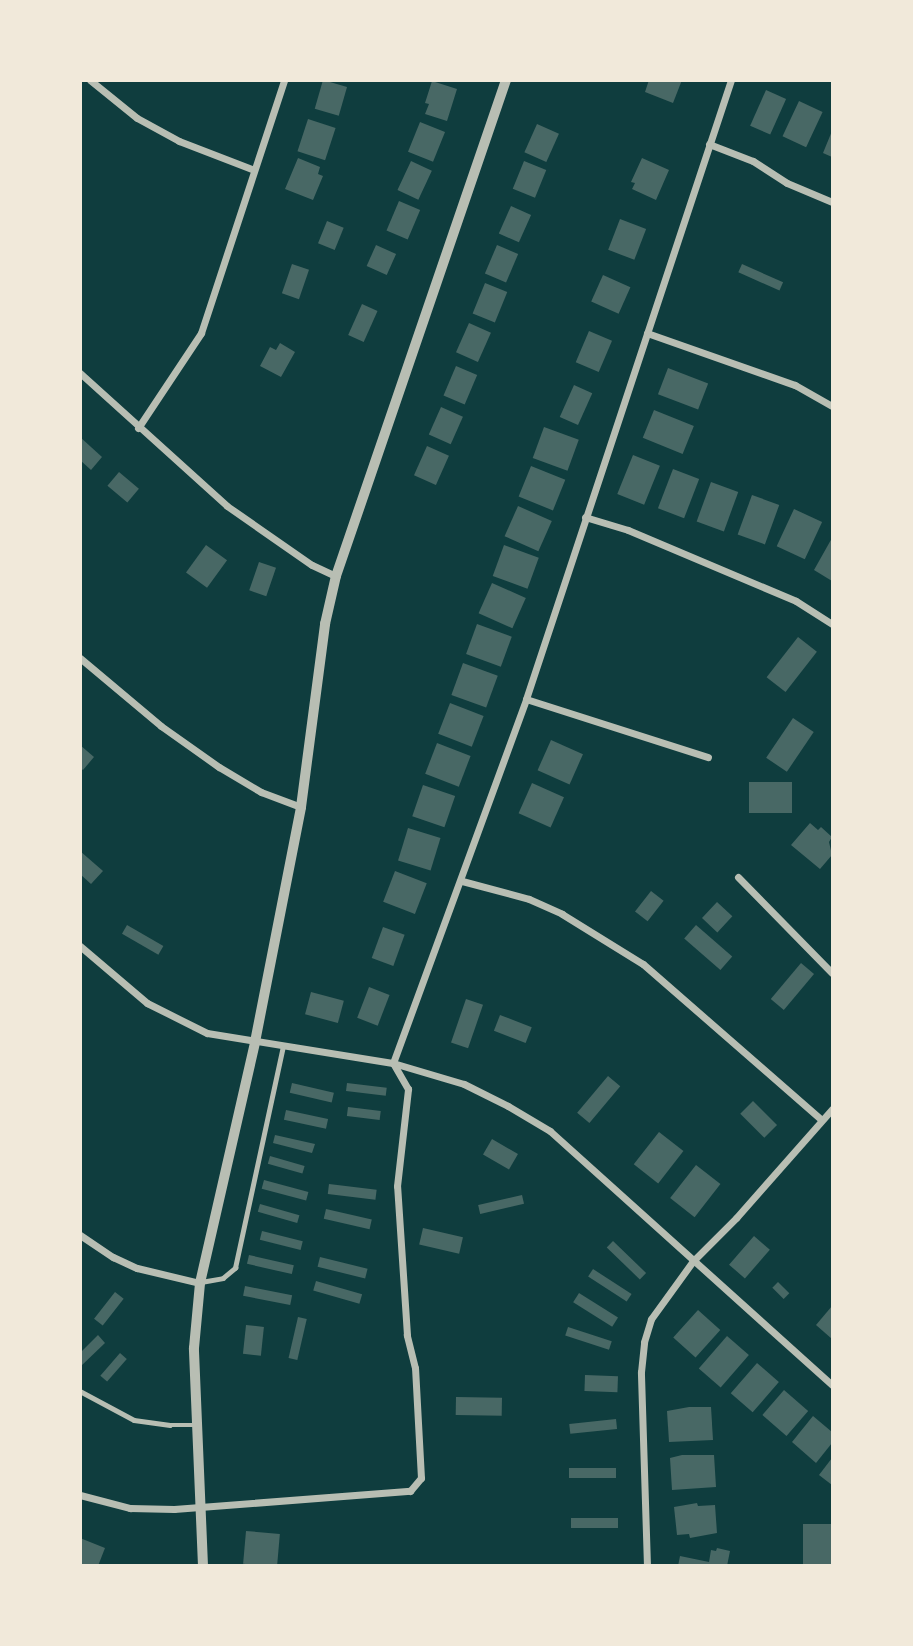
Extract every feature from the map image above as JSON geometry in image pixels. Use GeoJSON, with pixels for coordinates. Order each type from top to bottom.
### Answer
{"type":"FeatureCollection","features":[{"type":"Feature","properties":{"kind":"street"},"geometry":{"type":"LineString","coordinates":[[90,80],[137,118],[168,136],[254,170]]}},
{"type":"Feature","properties":{"kind":"street"},"geometry":{"type":"LineString","coordinates":[[138,428],[201,332],[284,80]]}},
{"type":"Feature","properties":{"kind":"street"},"geometry":{"type":"LineString","coordinates":[[393,1063],[462,881],[526,699],[731,80]]}},
{"type":"Feature","properties":{"kind":"street"},"geometry":{"type":"LineString","coordinates":[[203,1566],[194,1348],[200,1283],[255,1042],[301,807],[317,666],[336,576],[504,81]]}},
{"type":"Feature","properties":{"kind":"street"},"geometry":{"type":"LineString","coordinates":[[709,144],[753,161],[787,183],[832,202]]}},
{"type":"Feature","properties":{"kind":"street"},"geometry":{"type":"LineString","coordinates":[[647,333],[795,385],[832,406]]}},
{"type":"Feature","properties":{"kind":"street"},"geometry":{"type":"LineString","coordinates":[[80,373],[138,428],[260,531],[312,565],[336,576]]}},
{"type":"Feature","properties":{"kind":"street"},"geometry":{"type":"LineString","coordinates":[[585,517],[628,530],[796,601],[832,624]]}},
{"type":"Feature","properties":{"kind":"street"},"geometry":{"type":"LineString","coordinates":[[80,658],[161,726],[219,767],[261,792],[301,807]]}},
{"type":"Feature","properties":{"kind":"street"},"geometry":{"type":"LineString","coordinates":[[526,699],[708,757]]}},
{"type":"Feature","properties":{"kind":"street"},"geometry":{"type":"LineString","coordinates":[[737,877],[832,973]]}},
{"type":"Feature","properties":{"kind":"street"},"geometry":{"type":"LineString","coordinates":[[462,881],[529,899],[562,914],[643,964],[822,1120]]}},
{"type":"Feature","properties":{"kind":"street"},"geometry":{"type":"LineString","coordinates":[[80,946],[147,1003],[207,1033],[393,1063],[464,1084],[550,1131],[832,1385]]}},
{"type":"Feature","properties":{"kind":"street"},"geometry":{"type":"LineString","coordinates":[[80,1495],[130,1508],[174,1509],[200,1505],[336,1499],[410,1491],[421,1478],[415,1368],[407,1335],[397,1186],[408,1089],[393,1063]]}},
{"type":"Feature","properties":{"kind":"street"},"geometry":{"type":"LineString","coordinates":[[647,1566],[641,1413],[644,1342],[651,1319],[693,1261],[832,1109]]}},
{"type":"Feature","properties":{"kind":"street"},"geometry":{"type":"LineString","coordinates":[[80,1235],[113,1257],[137,1268],[200,1283]]}},
{"type":"Feature","properties":{"kind":"lane"},"geometry":{"type":"LineString","coordinates":[[200,1283],[223,1278],[234,1268],[283,1046]]}},
{"type":"Feature","properties":{"kind":"lane"},"geometry":{"type":"LineString","coordinates":[[80,1391],[134,1420],[170,1425],[198,1424]]}},
{"type":"Feature","properties":{"kind":"building"},"geometry":{"type":"Polygon","coordinates":[[[323,80],[347,87],[339,116],[315,109],[323,80]]]}},
{"type":"Feature","properties":{"kind":"building"},"geometry":{"type":"Polygon","coordinates":[[[649,80],[682,80],[673,103],[645,92],[649,80]]]}},
{"type":"Feature","properties":{"kind":"building"},"geometry":{"type":"Polygon","coordinates":[[[432,81],[457,89],[447,121],[425,114],[429,104],[425,103],[432,81]]]}},
{"type":"Feature","properties":{"kind":"building"},"geometry":{"type":"Polygon","coordinates":[[[766,90],[786,99],[770,135],[750,126],[766,90]]]}},
{"type":"Feature","properties":{"kind":"building"},"geometry":{"type":"Polygon","coordinates":[[[799,101],[823,112],[806,147],[783,136],[799,101]]]}},
{"type":"Feature","properties":{"kind":"building"},"geometry":{"type":"Polygon","coordinates":[[[308,119],[336,128],[325,160],[297,151],[308,119]]]}},
{"type":"Feature","properties":{"kind":"building"},"geometry":{"type":"Polygon","coordinates":[[[420,122],[445,132],[433,162],[408,152],[420,122]]]}},
{"type":"Feature","properties":{"kind":"building"},"geometry":{"type":"Polygon","coordinates":[[[537,124],[559,134],[546,162],[524,152],[537,124]]]}},
{"type":"Feature","properties":{"kind":"building"},"geometry":{"type":"Polygon","coordinates":[[[832,131],[832,157],[823,153],[832,131]]]}},
{"type":"Feature","properties":{"kind":"building"},"geometry":{"type":"Polygon","coordinates":[[[298,158],[320,167],[318,174],[323,176],[313,200],[285,189],[298,158]]]}},
{"type":"Feature","properties":{"kind":"building"},"geometry":{"type":"Polygon","coordinates":[[[642,158],[669,170],[656,200],[632,189],[635,183],[631,182],[642,158]]]}},
{"type":"Feature","properties":{"kind":"building"},"geometry":{"type":"Polygon","coordinates":[[[411,161],[432,171],[418,200],[397,190],[411,161]]]}},
{"type":"Feature","properties":{"kind":"building"},"geometry":{"type":"Polygon","coordinates":[[[524,161],[546,170],[535,198],[513,189],[524,161]]]}},
{"type":"Feature","properties":{"kind":"building"},"geometry":{"type":"Polygon","coordinates":[[[399,201],[420,210],[408,239],[386,230],[399,201]]]}},
{"type":"Feature","properties":{"kind":"building"},"geometry":{"type":"Polygon","coordinates":[[[511,206],[531,215],[519,242],[499,233],[511,206]]]}},
{"type":"Feature","properties":{"kind":"building"},"geometry":{"type":"Polygon","coordinates":[[[620,219],[646,229],[634,260],[608,250],[620,219]]]}},
{"type":"Feature","properties":{"kind":"building"},"geometry":{"type":"Polygon","coordinates":[[[327,221],[344,228],[335,250],[318,243],[327,221]]]}},
{"type":"Feature","properties":{"kind":"building"},"geometry":{"type":"Polygon","coordinates":[[[376,245],[396,254],[387,275],[367,266],[376,245]]]}},
{"type":"Feature","properties":{"kind":"building"},"geometry":{"type":"Polygon","coordinates":[[[497,245],[518,254],[506,283],[485,274],[497,245]]]}},
{"type":"Feature","properties":{"kind":"building"},"geometry":{"type":"Polygon","coordinates":[[[292,264],[309,270],[299,299],[282,293],[292,264]]]}},
{"type":"Feature","properties":{"kind":"building"},"geometry":{"type":"Polygon","coordinates":[[[742,264],[783,282],[779,291],[738,272],[742,264]]]}},
{"type":"Feature","properties":{"kind":"building"},"geometry":{"type":"Polygon","coordinates":[[[603,275],[630,287],[619,314],[591,301],[603,275]]]}},
{"type":"Feature","properties":{"kind":"building"},"geometry":{"type":"Polygon","coordinates":[[[485,283],[507,292],[495,323],[473,314],[485,283]]]}},
{"type":"Feature","properties":{"kind":"building"},"geometry":{"type":"Polygon","coordinates":[[[362,304],[378,311],[364,342],[348,335],[362,304]]]}},
{"type":"Feature","properties":{"kind":"building"},"geometry":{"type":"Polygon","coordinates":[[[469,323],[491,333],[478,362],[456,352],[469,323]]]}},
{"type":"Feature","properties":{"kind":"building"},"geometry":{"type":"Polygon","coordinates":[[[589,331],[612,341],[599,372],[576,362],[589,331]]]}},
{"type":"Feature","properties":{"kind":"building"},"geometry":{"type":"Polygon","coordinates":[[[280,343],[295,352],[281,377],[260,366],[270,347],[276,350],[280,343]]]}},
{"type":"Feature","properties":{"kind":"building"},"geometry":{"type":"Polygon","coordinates":[[[456,366],[477,375],[465,404],[443,395],[456,366]]]}},
{"type":"Feature","properties":{"kind":"building"},"geometry":{"type":"Polygon","coordinates":[[[668,368],[708,383],[698,410],[658,394],[668,368]]]}},
{"type":"Feature","properties":{"kind":"building"},"geometry":{"type":"Polygon","coordinates":[[[574,385],[592,393],[578,425],[560,417],[574,385]]]}},
{"type":"Feature","properties":{"kind":"building"},"geometry":{"type":"Polygon","coordinates":[[[441,407],[463,417],[451,444],[429,434],[441,407]]]}},
{"type":"Feature","properties":{"kind":"building"},"geometry":{"type":"Polygon","coordinates":[[[654,410],[694,426],[683,454],[643,438],[654,410]]]}},
{"type":"Feature","properties":{"kind":"building"},"geometry":{"type":"Polygon","coordinates":[[[544,427],[579,440],[567,471],[533,458],[544,427]]]}},
{"type":"Feature","properties":{"kind":"building"},"geometry":{"type":"Polygon","coordinates":[[[80,437],[102,457],[91,470],[80,460],[80,437]]]}},
{"type":"Feature","properties":{"kind":"building"},"geometry":{"type":"Polygon","coordinates":[[[427,446],[449,456],[436,485],[414,475],[427,446]]]}},
{"type":"Feature","properties":{"kind":"building"},"geometry":{"type":"Polygon","coordinates":[[[633,455],[660,466],[644,505],[617,494],[633,455]]]}},
{"type":"Feature","properties":{"kind":"building"},"geometry":{"type":"Polygon","coordinates":[[[531,466],[565,480],[553,510],[519,497],[531,466]]]}},
{"type":"Feature","properties":{"kind":"building"},"geometry":{"type":"Polygon","coordinates":[[[673,469],[699,479],[684,518],[658,508],[673,469]]]}},
{"type":"Feature","properties":{"kind":"building"},"geometry":{"type":"Polygon","coordinates":[[[119,472],[139,489],[127,503],[107,486],[119,472]]]}},
{"type":"Feature","properties":{"kind":"building"},"geometry":{"type":"Polygon","coordinates":[[[711,482],[738,492],[724,531],[697,521],[711,482]]]}},
{"type":"Feature","properties":{"kind":"building"},"geometry":{"type":"Polygon","coordinates":[[[752,495],[779,505],[765,544],[738,534],[752,495]]]}},
{"type":"Feature","properties":{"kind":"building"},"geometry":{"type":"Polygon","coordinates":[[[518,506],[552,521],[538,551],[505,536],[518,506]]]}},
{"type":"Feature","properties":{"kind":"building"},"geometry":{"type":"Polygon","coordinates":[[[794,509],[822,522],[805,559],[777,546],[794,509]]]}},
{"type":"Feature","properties":{"kind":"building"},"geometry":{"type":"Polygon","coordinates":[[[832,538],[832,581],[814,570],[832,538]]]}},
{"type":"Feature","properties":{"kind":"building"},"geometry":{"type":"Polygon","coordinates":[[[206,545],[227,560],[207,588],[186,573],[206,545]]]}},
{"type":"Feature","properties":{"kind":"building"},"geometry":{"type":"Polygon","coordinates":[[[504,545],[539,558],[527,589],[493,576],[504,545]]]}},
{"type":"Feature","properties":{"kind":"building"},"geometry":{"type":"Polygon","coordinates":[[[259,562],[276,568],[266,596],[249,590],[259,562]]]}},
{"type":"Feature","properties":{"kind":"building"},"geometry":{"type":"Polygon","coordinates":[[[492,583],[526,598],[512,628],[479,613],[492,583]]]}},
{"type":"Feature","properties":{"kind":"building"},"geometry":{"type":"Polygon","coordinates":[[[477,624],[512,637],[501,667],[466,654],[477,624]]]}},
{"type":"Feature","properties":{"kind":"building"},"geometry":{"type":"Polygon","coordinates":[[[798,637],[817,652],[786,692],[767,677],[798,637]]]}},
{"type":"Feature","properties":{"kind":"building"},"geometry":{"type":"Polygon","coordinates":[[[463,663],[498,676],[486,708],[451,695],[463,663]]]}},
{"type":"Feature","properties":{"kind":"building"},"geometry":{"type":"Polygon","coordinates":[[[450,703],[484,716],[472,747],[438,734],[450,703]]]}},
{"type":"Feature","properties":{"kind":"building"},"geometry":{"type":"Polygon","coordinates":[[[793,718],[814,732],[787,772],[766,758],[793,718]]]}},
{"type":"Feature","properties":{"kind":"building"},"geometry":{"type":"Polygon","coordinates":[[[551,740],[583,754],[570,784],[538,770],[551,740]]]}},
{"type":"Feature","properties":{"kind":"building"},"geometry":{"type":"Polygon","coordinates":[[[437,743],[471,756],[459,787],[425,774],[437,743]]]}},
{"type":"Feature","properties":{"kind":"building"},"geometry":{"type":"Polygon","coordinates":[[[80,745],[94,757],[83,770],[80,768],[80,745]]]}},
{"type":"Feature","properties":{"kind":"building"},"geometry":{"type":"Polygon","coordinates":[[[749,782],[792,782],[792,813],[749,813],[749,782]]]}},
{"type":"Feature","properties":{"kind":"building"},"geometry":{"type":"Polygon","coordinates":[[[532,783],[564,797],[551,827],[519,813],[532,783]]]}},
{"type":"Feature","properties":{"kind":"building"},"geometry":{"type":"Polygon","coordinates":[[[423,785],[455,796],[444,827],[412,816],[423,785]]]}},
{"type":"Feature","properties":{"kind":"building"},"geometry":{"type":"Polygon","coordinates":[[[810,823],[818,830],[821,827],[832,837],[829,842],[832,855],[820,869],[791,845],[810,823]]]}},
{"type":"Feature","properties":{"kind":"building"},"geometry":{"type":"Polygon","coordinates":[[[408,828],[441,838],[431,870],[398,861],[408,828]]]}},
{"type":"Feature","properties":{"kind":"building"},"geometry":{"type":"Polygon","coordinates":[[[80,851],[103,871],[91,884],[80,874],[80,851]]]}},
{"type":"Feature","properties":{"kind":"building"},"geometry":{"type":"Polygon","coordinates":[[[395,871],[427,883],[415,914],[383,902],[395,871]]]}},
{"type":"Feature","properties":{"kind":"building"},"geometry":{"type":"Polygon","coordinates":[[[651,891],[664,901],[648,921],[635,911],[651,891]]]}},
{"type":"Feature","properties":{"kind":"building"},"geometry":{"type":"Polygon","coordinates":[[[717,902],[732,916],[717,932],[702,918],[717,902]]]}},
{"type":"Feature","properties":{"kind":"building"},"geometry":{"type":"Polygon","coordinates":[[[127,925],[163,946],[158,955],[122,934],[127,925]]]}},
{"type":"Feature","properties":{"kind":"building"},"geometry":{"type":"Polygon","coordinates":[[[696,925],[732,956],[720,970],[684,939],[696,925]]]}},
{"type":"Feature","properties":{"kind":"building"},"geometry":{"type":"Polygon","coordinates":[[[383,927],[405,935],[393,966],[372,958],[383,927]]]}},
{"type":"Feature","properties":{"kind":"building"},"geometry":{"type":"Polygon","coordinates":[[[801,963],[814,974],[784,1010],[771,999],[801,963]]]}},
{"type":"Feature","properties":{"kind":"building"},"geometry":{"type":"Polygon","coordinates":[[[369,987],[390,995],[378,1026],[357,1018],[369,987]]]}},
{"type":"Feature","properties":{"kind":"building"},"geometry":{"type":"Polygon","coordinates":[[[311,992],[344,1001],[338,1023],[305,1014],[311,992]]]}},
{"type":"Feature","properties":{"kind":"building"},"geometry":{"type":"Polygon","coordinates":[[[466,999],[483,1005],[468,1048],[451,1042],[466,999]]]}},
{"type":"Feature","properties":{"kind":"building"},"geometry":{"type":"Polygon","coordinates":[[[500,1015],[532,1027],[526,1043],[494,1031],[500,1015]]]}},
{"type":"Feature","properties":{"kind":"building"},"geometry":{"type":"Polygon","coordinates":[[[608,1076],[620,1086],[589,1123],[577,1113],[608,1076]]]}},
{"type":"Feature","properties":{"kind":"building"},"geometry":{"type":"Polygon","coordinates":[[[292,1083],[334,1093],[332,1102],[290,1093],[292,1083]]]}},
{"type":"Feature","properties":{"kind":"building"},"geometry":{"type":"Polygon","coordinates":[[[347,1083],[387,1088],[386,1096],[346,1091],[347,1083]]]}},
{"type":"Feature","properties":{"kind":"building"},"geometry":{"type":"Polygon","coordinates":[[[753,1101],[777,1125],[764,1138],[740,1114],[753,1101]]]}},
{"type":"Feature","properties":{"kind":"building"},"geometry":{"type":"Polygon","coordinates":[[[348,1107],[381,1111],[380,1120],[347,1116],[348,1107]]]}},
{"type":"Feature","properties":{"kind":"building"},"geometry":{"type":"Polygon","coordinates":[[[286,1110],[328,1119],[326,1129],[284,1120],[286,1110]]]}},
{"type":"Feature","properties":{"kind":"building"},"geometry":{"type":"Polygon","coordinates":[[[659,1132],[683,1151],[658,1183],[634,1164],[659,1132]]]}},
{"type":"Feature","properties":{"kind":"building"},"geometry":{"type":"Polygon","coordinates":[[[275,1135],[315,1144],[312,1153],[273,1143],[275,1135]]]}},
{"type":"Feature","properties":{"kind":"building"},"geometry":{"type":"Polygon","coordinates":[[[492,1139],[518,1154],[509,1170],[483,1155],[492,1139]]]}},
{"type":"Feature","properties":{"kind":"building"},"geometry":{"type":"Polygon","coordinates":[[[270,1156],[305,1166],[302,1174],[268,1164],[270,1156]]]}},
{"type":"Feature","properties":{"kind":"building"},"geometry":{"type":"Polygon","coordinates":[[[696,1165],[720,1184],[695,1217],[670,1198],[696,1165]]]}},
{"type":"Feature","properties":{"kind":"building"},"geometry":{"type":"Polygon","coordinates":[[[264,1180],[308,1192],[306,1201],[262,1189],[264,1180]]]}},
{"type":"Feature","properties":{"kind":"building"},"geometry":{"type":"Polygon","coordinates":[[[329,1184],[377,1190],[375,1200],[328,1194],[329,1184]]]}},
{"type":"Feature","properties":{"kind":"building"},"geometry":{"type":"Polygon","coordinates":[[[522,1195],[524,1204],[480,1214],[478,1205],[522,1195]]]}},
{"type":"Feature","properties":{"kind":"building"},"geometry":{"type":"Polygon","coordinates":[[[260,1204],[299,1215],[297,1223],[258,1212],[260,1204]]]}},
{"type":"Feature","properties":{"kind":"building"},"geometry":{"type":"Polygon","coordinates":[[[326,1209],[372,1220],[370,1229],[324,1219],[326,1209]]]}},
{"type":"Feature","properties":{"kind":"building"},"geometry":{"type":"Polygon","coordinates":[[[423,1228],[463,1237],[459,1254],[419,1245],[423,1228]]]}},
{"type":"Feature","properties":{"kind":"building"},"geometry":{"type":"Polygon","coordinates":[[[262,1231],[303,1241],[301,1250],[260,1240],[262,1231]]]}},
{"type":"Feature","properties":{"kind":"building"},"geometry":{"type":"Polygon","coordinates":[[[754,1236],[770,1250],[745,1278],[729,1265],[754,1236]]]}},
{"type":"Feature","properties":{"kind":"building"},"geometry":{"type":"Polygon","coordinates":[[[613,1241],[646,1273],[640,1279],[607,1247],[613,1241]]]}},
{"type":"Feature","properties":{"kind":"building"},"geometry":{"type":"Polygon","coordinates":[[[249,1255],[294,1265],[292,1274],[247,1264],[249,1255]]]}},
{"type":"Feature","properties":{"kind":"building"},"geometry":{"type":"Polygon","coordinates":[[[320,1257],[368,1269],[365,1279],[318,1267],[320,1257]]]}},
{"type":"Feature","properties":{"kind":"building"},"geometry":{"type":"Polygon","coordinates":[[[593,1269],[632,1294],[627,1302],[588,1277],[593,1269]]]}},
{"type":"Feature","properties":{"kind":"building"},"geometry":{"type":"Polygon","coordinates":[[[316,1281],[362,1294],[359,1304],[313,1291],[316,1281]]]}},
{"type":"Feature","properties":{"kind":"building"},"geometry":{"type":"Polygon","coordinates":[[[778,1282],[789,1293],[784,1299],[772,1288],[778,1282]]]}},
{"type":"Feature","properties":{"kind":"building"},"geometry":{"type":"Polygon","coordinates":[[[245,1286],[292,1295],[290,1305],[243,1296],[245,1286]]]}},
{"type":"Feature","properties":{"kind":"building"},"geometry":{"type":"Polygon","coordinates":[[[115,1292],[124,1299],[103,1326],[94,1319],[115,1292]]]}},
{"type":"Feature","properties":{"kind":"building"},"geometry":{"type":"Polygon","coordinates":[[[579,1293],[618,1317],[612,1327],[573,1302],[579,1293]]]}},
{"type":"Feature","properties":{"kind":"building"},"geometry":{"type":"Polygon","coordinates":[[[832,1306],[832,1339],[816,1325],[832,1306]]]}},
{"type":"Feature","properties":{"kind":"building"},"geometry":{"type":"Polygon","coordinates":[[[698,1310],[720,1330],[696,1358],[673,1337],[698,1310]]]}},
{"type":"Feature","properties":{"kind":"building"},"geometry":{"type":"Polygon","coordinates":[[[298,1317],[307,1319],[297,1360],[289,1358],[298,1317]]]}},
{"type":"Feature","properties":{"kind":"building"},"geometry":{"type":"Polygon","coordinates":[[[246,1325],[264,1327],[261,1356],[243,1354],[246,1325]]]}},
{"type":"Feature","properties":{"kind":"building"},"geometry":{"type":"Polygon","coordinates":[[[568,1327],[612,1341],[609,1350],[565,1336],[568,1327]]]}},
{"type":"Feature","properties":{"kind":"building"},"geometry":{"type":"Polygon","coordinates":[[[98,1335],[105,1343],[80,1367],[80,1353],[98,1335]]]}},
{"type":"Feature","properties":{"kind":"building"},"geometry":{"type":"Polygon","coordinates":[[[727,1336],[749,1355],[721,1387],[699,1368],[727,1336]]]}},
{"type":"Feature","properties":{"kind":"building"},"geometry":{"type":"Polygon","coordinates":[[[120,1353],[127,1359],[107,1382],[100,1376],[120,1353]]]}},
{"type":"Feature","properties":{"kind":"building"},"geometry":{"type":"Polygon","coordinates":[[[757,1363],[779,1382],[753,1412],[731,1393],[757,1363]]]}},
{"type":"Feature","properties":{"kind":"building"},"geometry":{"type":"Polygon","coordinates":[[[585,1375],[618,1376],[617,1392],[584,1391],[585,1375]]]}},
{"type":"Feature","properties":{"kind":"building"},"geometry":{"type":"Polygon","coordinates":[[[784,1390],[808,1411],[787,1436],[762,1415],[784,1390]]]}},
{"type":"Feature","properties":{"kind":"building"},"geometry":{"type":"Polygon","coordinates":[[[456,1397],[502,1398],[502,1416],[456,1415],[456,1397]]]}},
{"type":"Feature","properties":{"kind":"building"},"geometry":{"type":"Polygon","coordinates":[[[711,1407],[713,1440],[669,1442],[667,1411],[711,1407]]]}},
{"type":"Feature","properties":{"kind":"building"},"geometry":{"type":"Polygon","coordinates":[[[813,1416],[832,1432],[832,1443],[816,1463],[792,1442],[813,1416]]]}},
{"type":"Feature","properties":{"kind":"building"},"geometry":{"type":"Polygon","coordinates":[[[616,1419],[617,1429],[570,1434],[569,1424],[616,1419]]]}},
{"type":"Feature","properties":{"kind":"building"},"geometry":{"type":"Polygon","coordinates":[[[682,1455],[714,1455],[716,1487],[672,1490],[670,1458],[682,1455]]]}},
{"type":"Feature","properties":{"kind":"building"},"geometry":{"type":"Polygon","coordinates":[[[832,1458],[832,1485],[819,1475],[832,1458]]]}},
{"type":"Feature","properties":{"kind":"building"},"geometry":{"type":"Polygon","coordinates":[[[569,1468],[616,1468],[616,1478],[569,1478],[569,1468]]]}},
{"type":"Feature","properties":{"kind":"building"},"geometry":{"type":"Polygon","coordinates":[[[697,1503],[698,1506],[715,1505],[717,1533],[690,1538],[689,1534],[677,1535],[674,1507],[697,1503]]]}},
{"type":"Feature","properties":{"kind":"building"},"geometry":{"type":"Polygon","coordinates":[[[571,1518],[618,1518],[618,1528],[571,1528],[571,1518]]]}},
{"type":"Feature","properties":{"kind":"building"},"geometry":{"type":"Polygon","coordinates":[[[803,1524],[832,1524],[832,1565],[803,1565],[803,1524]]]}},
{"type":"Feature","properties":{"kind":"building"},"geometry":{"type":"Polygon","coordinates":[[[246,1531],[280,1534],[277,1566],[243,1564],[246,1531]]]}},
{"type":"Feature","properties":{"kind":"building"},"geometry":{"type":"Polygon","coordinates":[[[80,1538],[105,1548],[98,1566],[80,1566],[80,1538]]]}},
{"type":"Feature","properties":{"kind":"building"},"geometry":{"type":"Polygon","coordinates":[[[717,1548],[730,1551],[727,1566],[678,1566],[680,1556],[709,1562],[711,1550],[716,1551],[717,1548]]]}}]}
